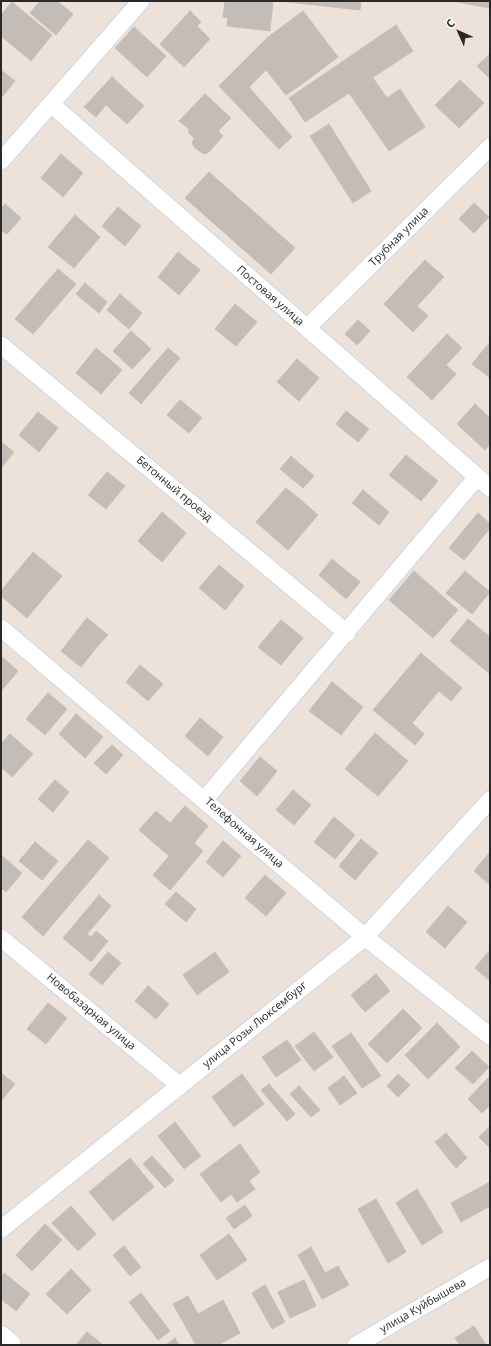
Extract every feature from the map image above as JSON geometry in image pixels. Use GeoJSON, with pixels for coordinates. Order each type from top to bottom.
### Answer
{"type":"FeatureCollection","features":[{"type":"Feature","properties":{"kind":"main road"},"geometry":{"type":"LineString","coordinates":[[1,1337],[10,1345]]}},
{"type":"Feature","properties":{"kind":"street"},"geometry":{"type":"LineString","coordinates":[[1,160],[141,1]]}},
{"type":"Feature","properties":{"kind":"street","name":"Постовая улица"},"geometry":{"type":"LineString","coordinates":[[51,104],[484,483]]}},
{"type":"Feature","properties":{"kind":"street","name":"Трубная улица"},"geometry":{"type":"LineString","coordinates":[[307,328],[490,146]]}},
{"type":"Feature","properties":{"kind":"street","name":"Бетонный проезд"},"geometry":{"type":"LineString","coordinates":[[1,345],[347,633]]}},
{"type":"Feature","properties":{"kind":"street"},"geometry":{"type":"LineString","coordinates":[[205,800],[347,633],[484,483]]}},
{"type":"Feature","properties":{"kind":"street","name":"Телефонная улица"},"geometry":{"type":"LineString","coordinates":[[1,628],[365,937],[490,1036]]}},
{"type":"Feature","properties":{"kind":"street","name":"улица Розы Люксембург"},"geometry":{"type":"LineString","coordinates":[[1,1230],[365,937],[490,800]]}},
{"type":"Feature","properties":{"kind":"street","name":"Новобазарная улица"},"geometry":{"type":"LineString","coordinates":[[1,938],[180,1086]]}},
{"type":"Feature","properties":{"kind":"street","name":"улица Куйбышева"},"geometry":{"type":"LineString","coordinates":[[356,1345],[490,1267]]}},
{"type":"Feature","properties":{"kind":"building"},"geometry":{"type":"Polygon","coordinates":[[[40,1],[57,1],[73,14],[56,35],[30,13],[40,1]]]}},
{"type":"Feature","properties":{"kind":"building"},"geometry":{"type":"Polygon","coordinates":[[[225,1],[273,1],[270,31],[227,26],[228,18],[223,17],[225,1]]]}},
{"type":"Feature","properties":{"kind":"building"},"geometry":{"type":"Polygon","coordinates":[[[279,1],[361,1],[360,10],[279,1]]]}},
{"type":"Feature","properties":{"kind":"building"},"geometry":{"type":"Polygon","coordinates":[[[452,1],[490,1],[490,8],[452,1]]]}},
{"type":"Feature","properties":{"kind":"building"},"geometry":{"type":"Polygon","coordinates":[[[12,2],[52,35],[31,61],[1,36],[1,15],[12,2]]]}},
{"type":"Feature","properties":{"kind":"building"},"geometry":{"type":"Polygon","coordinates":[[[190,11],[201,22],[197,26],[210,39],[184,67],[160,44],[190,11]]]}},
{"type":"Feature","properties":{"kind":"building"},"geometry":{"type":"Polygon","coordinates":[[[303,11],[338,57],[302,84],[267,38],[303,11]]]}},
{"type":"Feature","properties":{"kind":"building"},"geometry":{"type":"Polygon","coordinates":[[[396,25],[413,51],[305,122],[289,98],[396,25]]]}},
{"type":"Feature","properties":{"kind":"building"},"geometry":{"type":"Polygon","coordinates":[[[134,27],[166,56],[147,77],[115,48],[134,27]]]}},
{"type":"Feature","properties":{"kind":"building"},"geometry":{"type":"Polygon","coordinates":[[[267,38],[302,84],[286,95],[266,70],[249,87],[292,137],[279,149],[219,86],[267,38]]]}},
{"type":"Feature","properties":{"kind":"building"},"geometry":{"type":"Polygon","coordinates":[[[490,54],[490,75],[488,77],[477,66],[490,54]]]}},
{"type":"Feature","properties":{"kind":"building"},"geometry":{"type":"Polygon","coordinates":[[[1,70],[15,81],[1,98],[1,70]]]}},
{"type":"Feature","properties":{"kind":"building"},"geometry":{"type":"Polygon","coordinates":[[[112,77],[144,106],[127,124],[106,105],[96,117],[84,107],[112,77]]]}},
{"type":"Feature","properties":{"kind":"building"},"geometry":{"type":"Polygon","coordinates":[[[373,78],[387,98],[400,89],[425,127],[389,151],[349,93],[373,78]]]}},
{"type":"Feature","properties":{"kind":"building"},"geometry":{"type":"Polygon","coordinates":[[[460,80],[484,103],[459,128],[435,105],[460,80]]]}},
{"type":"Feature","properties":{"kind":"building"},"geometry":{"type":"Polygon","coordinates":[[[205,94],[231,118],[218,131],[223,136],[209,152],[204,154],[195,148],[192,143],[194,138],[188,132],[190,130],[179,121],[205,94]]]}},
{"type":"Feature","properties":{"kind":"building"},"geometry":{"type":"Polygon","coordinates":[[[329,124],[371,191],[353,203],[310,136],[329,124]]]}},
{"type":"Feature","properties":{"kind":"building"},"geometry":{"type":"Polygon","coordinates":[[[61,154],[83,173],[63,197],[41,178],[61,154]]]}},
{"type":"Feature","properties":{"kind":"building"},"geometry":{"type":"Polygon","coordinates":[[[209,172],[295,248],[271,274],[185,198],[209,172]]]}},
{"type":"Feature","properties":{"kind":"building"},"geometry":{"type":"Polygon","coordinates":[[[474,203],[489,217],[474,233],[459,219],[474,203]]]}},
{"type":"Feature","properties":{"kind":"building"},"geometry":{"type":"Polygon","coordinates":[[[5,204],[21,218],[7,234],[1,230],[1,209],[5,204]]]}},
{"type":"Feature","properties":{"kind":"building"},"geometry":{"type":"Polygon","coordinates":[[[118,207],[141,226],[125,246],[102,226],[118,207]]]}},
{"type":"Feature","properties":{"kind":"building"},"geometry":{"type":"Polygon","coordinates":[[[75,215],[100,237],[74,268],[48,247],[75,215]]]}},
{"type":"Feature","properties":{"kind":"building"},"geometry":{"type":"Polygon","coordinates":[[[178,252],[200,270],[179,295],[158,277],[178,252]]]}},
{"type":"Feature","properties":{"kind":"building"},"geometry":{"type":"Polygon","coordinates":[[[425,260],[444,277],[417,306],[428,316],[413,332],[384,304],[425,260]]]}},
{"type":"Feature","properties":{"kind":"building"},"geometry":{"type":"Polygon","coordinates":[[[58,269],[76,284],[33,334],[15,319],[58,269]]]}},
{"type":"Feature","properties":{"kind":"building"},"geometry":{"type":"Polygon","coordinates":[[[85,283],[107,302],[99,313],[76,294],[85,283]]]}},
{"type":"Feature","properties":{"kind":"building"},"geometry":{"type":"Polygon","coordinates":[[[120,294],[142,313],[129,329],[107,310],[120,294]]]}},
{"type":"Feature","properties":{"kind":"building"},"geometry":{"type":"Polygon","coordinates":[[[235,304],[257,322],[236,346],[215,329],[235,304]]]}},
{"type":"Feature","properties":{"kind":"building"},"geometry":{"type":"Polygon","coordinates":[[[358,320],[370,331],[357,345],[345,334],[358,320]]]}},
{"type":"Feature","properties":{"kind":"building"},"geometry":{"type":"Polygon","coordinates":[[[131,331],[151,349],[132,369],[113,351],[131,331]]]}},
{"type":"Feature","properties":{"kind":"building"},"geometry":{"type":"Polygon","coordinates":[[[447,334],[462,348],[446,365],[456,374],[432,400],[407,377],[447,334]]]}},
{"type":"Feature","properties":{"kind":"building"},"geometry":{"type":"Polygon","coordinates":[[[490,342],[490,378],[472,364],[490,342]]]}},
{"type":"Feature","properties":{"kind":"building"},"geometry":{"type":"Polygon","coordinates":[[[96,348],[122,370],[101,394],[76,373],[96,348]]]}},
{"type":"Feature","properties":{"kind":"building"},"geometry":{"type":"Polygon","coordinates":[[[168,348],[180,358],[141,404],[129,393],[168,348]]]}},
{"type":"Feature","properties":{"kind":"building"},"geometry":{"type":"Polygon","coordinates":[[[297,359],[319,378],[299,401],[277,382],[297,359]]]}},
{"type":"Feature","properties":{"kind":"building"},"geometry":{"type":"Polygon","coordinates":[[[180,400],[202,418],[189,433],[167,415],[180,400]]]}},
{"type":"Feature","properties":{"kind":"building"},"geometry":{"type":"Polygon","coordinates":[[[475,404],[490,418],[490,444],[485,450],[457,424],[475,404]]]}},
{"type":"Feature","properties":{"kind":"building"},"geometry":{"type":"Polygon","coordinates":[[[346,411],[369,429],[358,442],[336,424],[346,411]]]}},
{"type":"Feature","properties":{"kind":"building"},"geometry":{"type":"Polygon","coordinates":[[[38,412],[58,428],[39,452],[19,435],[38,412]]]}},
{"type":"Feature","properties":{"kind":"building"},"geometry":{"type":"Polygon","coordinates":[[[1,442],[14,452],[1,468],[1,442]]]}},
{"type":"Feature","properties":{"kind":"building"},"geometry":{"type":"Polygon","coordinates":[[[406,455],[438,481],[421,501],[389,475],[406,455]]]}},
{"type":"Feature","properties":{"kind":"building"},"geometry":{"type":"Polygon","coordinates":[[[291,456],[314,476],[303,488],[280,469],[291,456]]]}},
{"type":"Feature","properties":{"kind":"building"},"geometry":{"type":"Polygon","coordinates":[[[107,472],[125,486],[106,509],[88,495],[107,472]]]}},
{"type":"Feature","properties":{"kind":"building"},"geometry":{"type":"Polygon","coordinates":[[[286,488],[302,501],[272,536],[256,522],[286,488]]]}},
{"type":"Feature","properties":{"kind":"building"},"geometry":{"type":"Polygon","coordinates":[[[363,490],[389,512],[379,525],[352,503],[363,490]]]}},
{"type":"Feature","properties":{"kind":"building"},"geometry":{"type":"Polygon","coordinates":[[[302,501],[318,515],[288,550],[272,536],[302,501]]]}},
{"type":"Feature","properties":{"kind":"building"},"geometry":{"type":"Polygon","coordinates":[[[162,512],[186,533],[162,562],[138,541],[162,512]]]}},
{"type":"Feature","properties":{"kind":"building"},"geometry":{"type":"Polygon","coordinates":[[[478,513],[490,524],[490,528],[464,560],[449,548],[478,513]]]}},
{"type":"Feature","properties":{"kind":"building"},"geometry":{"type":"Polygon","coordinates":[[[33,552],[62,576],[27,618],[1,596],[1,591],[33,552]]]}},
{"type":"Feature","properties":{"kind":"building"},"geometry":{"type":"Polygon","coordinates":[[[332,559],[360,582],[346,599],[319,575],[332,559]]]}},
{"type":"Feature","properties":{"kind":"building"},"geometry":{"type":"Polygon","coordinates":[[[219,565],[244,586],[225,610],[199,588],[219,565]]]}},
{"type":"Feature","properties":{"kind":"building"},"geometry":{"type":"Polygon","coordinates":[[[414,571],[458,610],[433,638],[389,600],[414,571]]]}},
{"type":"Feature","properties":{"kind":"building"},"geometry":{"type":"Polygon","coordinates":[[[465,571],[490,592],[472,614],[446,593],[465,571]]]}},
{"type":"Feature","properties":{"kind":"building"},"geometry":{"type":"Polygon","coordinates":[[[87,618],[108,635],[96,648],[76,632],[87,618]]]}},
{"type":"Feature","properties":{"kind":"building"},"geometry":{"type":"Polygon","coordinates":[[[468,619],[490,637],[490,674],[450,641],[468,619]]]}},
{"type":"Feature","properties":{"kind":"building"},"geometry":{"type":"Polygon","coordinates":[[[281,620],[303,638],[281,665],[258,647],[281,620]]]}},
{"type":"Feature","properties":{"kind":"building"},"geometry":{"type":"Polygon","coordinates":[[[76,632],[96,648],[81,667],[61,651],[76,632]]]}},
{"type":"Feature","properties":{"kind":"building"},"geometry":{"type":"Polygon","coordinates":[[[421,653],[462,688],[451,701],[439,691],[412,723],[424,734],[415,745],[373,710],[421,653]]]}},
{"type":"Feature","properties":{"kind":"building"},"geometry":{"type":"Polygon","coordinates":[[[1,656],[18,671],[1,691],[1,656]]]}},
{"type":"Feature","properties":{"kind":"building"},"geometry":{"type":"Polygon","coordinates":[[[140,665],[163,684],[148,701],[126,682],[140,665]]]}},
{"type":"Feature","properties":{"kind":"building"},"geometry":{"type":"Polygon","coordinates":[[[332,682],[363,707],[341,735],[309,711],[332,682]]]}},
{"type":"Feature","properties":{"kind":"building"},"geometry":{"type":"Polygon","coordinates":[[[48,693],[67,709],[45,735],[26,719],[48,693]]]}},
{"type":"Feature","properties":{"kind":"building"},"geometry":{"type":"Polygon","coordinates":[[[76,714],[103,737],[85,758],[59,734],[76,714]]]}},
{"type":"Feature","properties":{"kind":"building"},"geometry":{"type":"Polygon","coordinates":[[[200,718],[223,737],[208,756],[185,736],[200,718]]]}},
{"type":"Feature","properties":{"kind":"building"},"geometry":{"type":"Polygon","coordinates":[[[375,733],[408,761],[378,796],[345,769],[375,733]]]}},
{"type":"Feature","properties":{"kind":"building"},"geometry":{"type":"Polygon","coordinates":[[[10,734],[33,754],[12,777],[1,767],[1,744],[10,734]]]}},
{"type":"Feature","properties":{"kind":"building"},"geometry":{"type":"Polygon","coordinates":[[[112,745],[123,755],[106,774],[94,763],[112,745]]]}},
{"type":"Feature","properties":{"kind":"building"},"geometry":{"type":"Polygon","coordinates":[[[260,757],[277,771],[257,796],[240,781],[260,757]]]}},
{"type":"Feature","properties":{"kind":"building"},"geometry":{"type":"Polygon","coordinates":[[[55,780],[69,792],[53,812],[38,799],[55,780]]]}},
{"type":"Feature","properties":{"kind":"building"},"geometry":{"type":"Polygon","coordinates":[[[293,790],[311,805],[294,825],[276,810],[293,790]]]}},
{"type":"Feature","properties":{"kind":"building"},"geometry":{"type":"Polygon","coordinates":[[[185,806],[208,826],[194,843],[203,851],[170,890],[153,875],[169,856],[139,830],[156,811],[170,823],[185,806]]]}},
{"type":"Feature","properties":{"kind":"building"},"geometry":{"type":"Polygon","coordinates":[[[334,817],[355,835],[335,859],[314,842],[334,817]]]}},
{"type":"Feature","properties":{"kind":"building"},"geometry":{"type":"Polygon","coordinates":[[[361,839],[378,853],[355,880],[339,866],[361,839]]]}},
{"type":"Feature","properties":{"kind":"building"},"geometry":{"type":"Polygon","coordinates":[[[88,840],[109,858],[43,936],[22,917],[88,840]]]}},
{"type":"Feature","properties":{"kind":"building"},"geometry":{"type":"Polygon","coordinates":[[[223,841],[241,856],[223,877],[206,862],[223,841]]]}},
{"type":"Feature","properties":{"kind":"building"},"geometry":{"type":"Polygon","coordinates":[[[35,842],[58,861],[42,880],[19,861],[35,842]]]}},
{"type":"Feature","properties":{"kind":"building"},"geometry":{"type":"Polygon","coordinates":[[[490,852],[490,885],[474,871],[490,852]]]}},
{"type":"Feature","properties":{"kind":"building"},"geometry":{"type":"Polygon","coordinates":[[[1,855],[22,873],[6,892],[1,887],[1,855]]]}},
{"type":"Feature","properties":{"kind":"building"},"geometry":{"type":"Polygon","coordinates":[[[265,875],[286,893],[266,916],[245,898],[265,875]]]}},
{"type":"Feature","properties":{"kind":"building"},"geometry":{"type":"Polygon","coordinates":[[[176,892],[196,909],[186,922],[165,904],[176,892]]]}},
{"type":"Feature","properties":{"kind":"building"},"geometry":{"type":"Polygon","coordinates":[[[99,895],[111,906],[87,934],[91,937],[96,931],[108,941],[91,962],[63,938],[99,895]]]}},
{"type":"Feature","properties":{"kind":"building"},"geometry":{"type":"Polygon","coordinates":[[[448,906],[467,922],[445,948],[426,932],[448,906]]]}},
{"type":"Feature","properties":{"kind":"building"},"geometry":{"type":"Polygon","coordinates":[[[490,950],[490,981],[475,968],[490,950]]]}},
{"type":"Feature","properties":{"kind":"building"},"geometry":{"type":"Polygon","coordinates":[[[108,952],[121,963],[102,985],[89,974],[108,952]]]}},
{"type":"Feature","properties":{"kind":"building"},"geometry":{"type":"Polygon","coordinates":[[[215,952],[229,972],[197,995],[183,975],[215,952]]]}},
{"type":"Feature","properties":{"kind":"building"},"geometry":{"type":"Polygon","coordinates":[[[376,974],[390,991],[365,1012],[351,995],[376,974]]]}},
{"type":"Feature","properties":{"kind":"building"},"geometry":{"type":"Polygon","coordinates":[[[148,986],[169,1004],[156,1019],[135,1001],[148,986]]]}},
{"type":"Feature","properties":{"kind":"building"},"geometry":{"type":"Polygon","coordinates":[[[48,1003],[67,1018],[46,1044],[27,1029],[48,1003]]]}},
{"type":"Feature","properties":{"kind":"building"},"geometry":{"type":"Polygon","coordinates":[[[403,1009],[422,1028],[387,1063],[368,1044],[403,1009]]]}},
{"type":"Feature","properties":{"kind":"building"},"geometry":{"type":"Polygon","coordinates":[[[437,1023],[460,1047],[428,1079],[405,1055],[437,1023]]]}},
{"type":"Feature","properties":{"kind":"building"},"geometry":{"type":"Polygon","coordinates":[[[314,1032],[333,1057],[314,1071],[295,1046],[314,1032]]]}},
{"type":"Feature","properties":{"kind":"building"},"geometry":{"type":"Polygon","coordinates":[[[351,1033],[381,1076],[362,1088],[332,1046],[351,1033]]]}},
{"type":"Feature","properties":{"kind":"building"},"geometry":{"type":"Polygon","coordinates":[[[287,1040],[301,1060],[276,1077],[262,1057],[287,1040]]]}},
{"type":"Feature","properties":{"kind":"building"},"geometry":{"type":"Polygon","coordinates":[[[472,1051],[489,1067],[473,1084],[455,1068],[472,1051]]]}},
{"type":"Feature","properties":{"kind":"building"},"geometry":{"type":"Polygon","coordinates":[[[1,1073],[15,1084],[1,1101],[1,1073]]]}},
{"type":"Feature","properties":{"kind":"building"},"geometry":{"type":"Polygon","coordinates":[[[242,1074],[264,1104],[234,1127],[212,1097],[242,1074]]]}},
{"type":"Feature","properties":{"kind":"building"},"geometry":{"type":"Polygon","coordinates":[[[398,1074],[410,1085],[398,1097],[387,1086],[398,1074]]]}},
{"type":"Feature","properties":{"kind":"building"},"geometry":{"type":"Polygon","coordinates":[[[344,1076],[357,1093],[340,1105],[328,1088],[344,1076]]]}},
{"type":"Feature","properties":{"kind":"building"},"geometry":{"type":"Polygon","coordinates":[[[490,1076],[490,1105],[482,1113],[468,1099],[490,1076]]]}},
{"type":"Feature","properties":{"kind":"building"},"geometry":{"type":"Polygon","coordinates":[[[269,1084],[295,1114],[287,1121],[261,1090],[269,1084]]]}},
{"type":"Feature","properties":{"kind":"building"},"geometry":{"type":"Polygon","coordinates":[[[299,1086],[320,1110],[311,1117],[290,1094],[299,1086]]]}},
{"type":"Feature","properties":{"kind":"building"},"geometry":{"type":"Polygon","coordinates":[[[175,1122],[201,1156],[184,1169],[158,1136],[175,1122]]]}},
{"type":"Feature","properties":{"kind":"building"},"geometry":{"type":"Polygon","coordinates":[[[490,1126],[490,1148],[479,1137],[490,1126]]]}},
{"type":"Feature","properties":{"kind":"building"},"geometry":{"type":"Polygon","coordinates":[[[446,1133],[467,1158],[456,1168],[435,1142],[446,1133]]]}},
{"type":"Feature","properties":{"kind":"building"},"geometry":{"type":"Polygon","coordinates":[[[240,1144],[260,1172],[249,1181],[255,1189],[237,1202],[231,1194],[221,1202],[200,1174],[240,1144]]]}},
{"type":"Feature","properties":{"kind":"building"},"geometry":{"type":"Polygon","coordinates":[[[152,1156],[174,1180],[165,1188],[143,1164],[152,1156]]]}},
{"type":"Feature","properties":{"kind":"building"},"geometry":{"type":"Polygon","coordinates":[[[130,1158],[154,1187],[131,1206],[107,1177],[130,1158]]]}},
{"type":"Feature","properties":{"kind":"building"},"geometry":{"type":"Polygon","coordinates":[[[107,1177],[131,1206],[113,1221],[89,1192],[107,1177]]]}},
{"type":"Feature","properties":{"kind":"building"},"geometry":{"type":"Polygon","coordinates":[[[490,1182],[490,1206],[461,1222],[451,1203],[490,1182]]]}},
{"type":"Feature","properties":{"kind":"building"},"geometry":{"type":"Polygon","coordinates":[[[417,1189],[443,1232],[422,1245],[396,1203],[417,1189]]]}},
{"type":"Feature","properties":{"kind":"building"},"geometry":{"type":"Polygon","coordinates":[[[376,1199],[406,1252],[388,1263],[358,1209],[376,1199]]]}},
{"type":"Feature","properties":{"kind":"building"},"geometry":{"type":"Polygon","coordinates":[[[245,1205],[252,1216],[234,1229],[226,1218],[245,1205]]]}},
{"type":"Feature","properties":{"kind":"building"},"geometry":{"type":"Polygon","coordinates":[[[71,1206],[96,1234],[78,1251],[52,1223],[71,1206]]]}},
{"type":"Feature","properties":{"kind":"building"},"geometry":{"type":"Polygon","coordinates":[[[45,1224],[62,1240],[32,1271],[16,1255],[45,1224]]]}},
{"type":"Feature","properties":{"kind":"building"},"geometry":{"type":"Polygon","coordinates":[[[229,1234],[247,1260],[217,1280],[200,1255],[229,1234]]]}},
{"type":"Feature","properties":{"kind":"building"},"geometry":{"type":"Polygon","coordinates":[[[124,1246],[141,1267],[130,1276],[113,1255],[124,1246]]]}},
{"type":"Feature","properties":{"kind":"building"},"geometry":{"type":"Polygon","coordinates":[[[311,1247],[325,1273],[338,1266],[349,1285],[322,1299],[298,1255],[311,1247]]]}},
{"type":"Feature","properties":{"kind":"building"},"geometry":{"type":"Polygon","coordinates":[[[71,1269],[91,1290],[67,1314],[46,1294],[71,1269]]]}},
{"type":"Feature","properties":{"kind":"building"},"geometry":{"type":"Polygon","coordinates":[[[4,1273],[30,1294],[16,1311],[1,1299],[1,1278],[4,1273]]]}},
{"type":"Feature","properties":{"kind":"building"},"geometry":{"type":"Polygon","coordinates":[[[304,1280],[316,1306],[290,1318],[278,1292],[304,1280]]]}},
{"type":"Feature","properties":{"kind":"building"},"geometry":{"type":"Polygon","coordinates":[[[265,1285],[285,1322],[272,1329],[252,1293],[265,1285]]]}},
{"type":"Feature","properties":{"kind":"building"},"geometry":{"type":"Polygon","coordinates":[[[141,1293],[170,1331],[158,1340],[129,1302],[141,1293]]]}},
{"type":"Feature","properties":{"kind":"building"},"geometry":{"type":"Polygon","coordinates":[[[188,1296],[198,1314],[223,1300],[240,1333],[218,1345],[196,1345],[173,1304],[188,1296]]]}},
{"type":"Feature","properties":{"kind":"building"},"geometry":{"type":"Polygon","coordinates":[[[474,1326],[486,1345],[460,1345],[455,1338],[474,1326]]]}},
{"type":"Feature","properties":{"kind":"building"},"geometry":{"type":"Polygon","coordinates":[[[87,1332],[103,1345],[76,1345],[87,1332]]]}},
{"type":"Feature","properties":{"kind":"building"},"geometry":{"type":"Polygon","coordinates":[[[175,1338],[179,1345],[166,1345],[175,1338]]]}}]}
